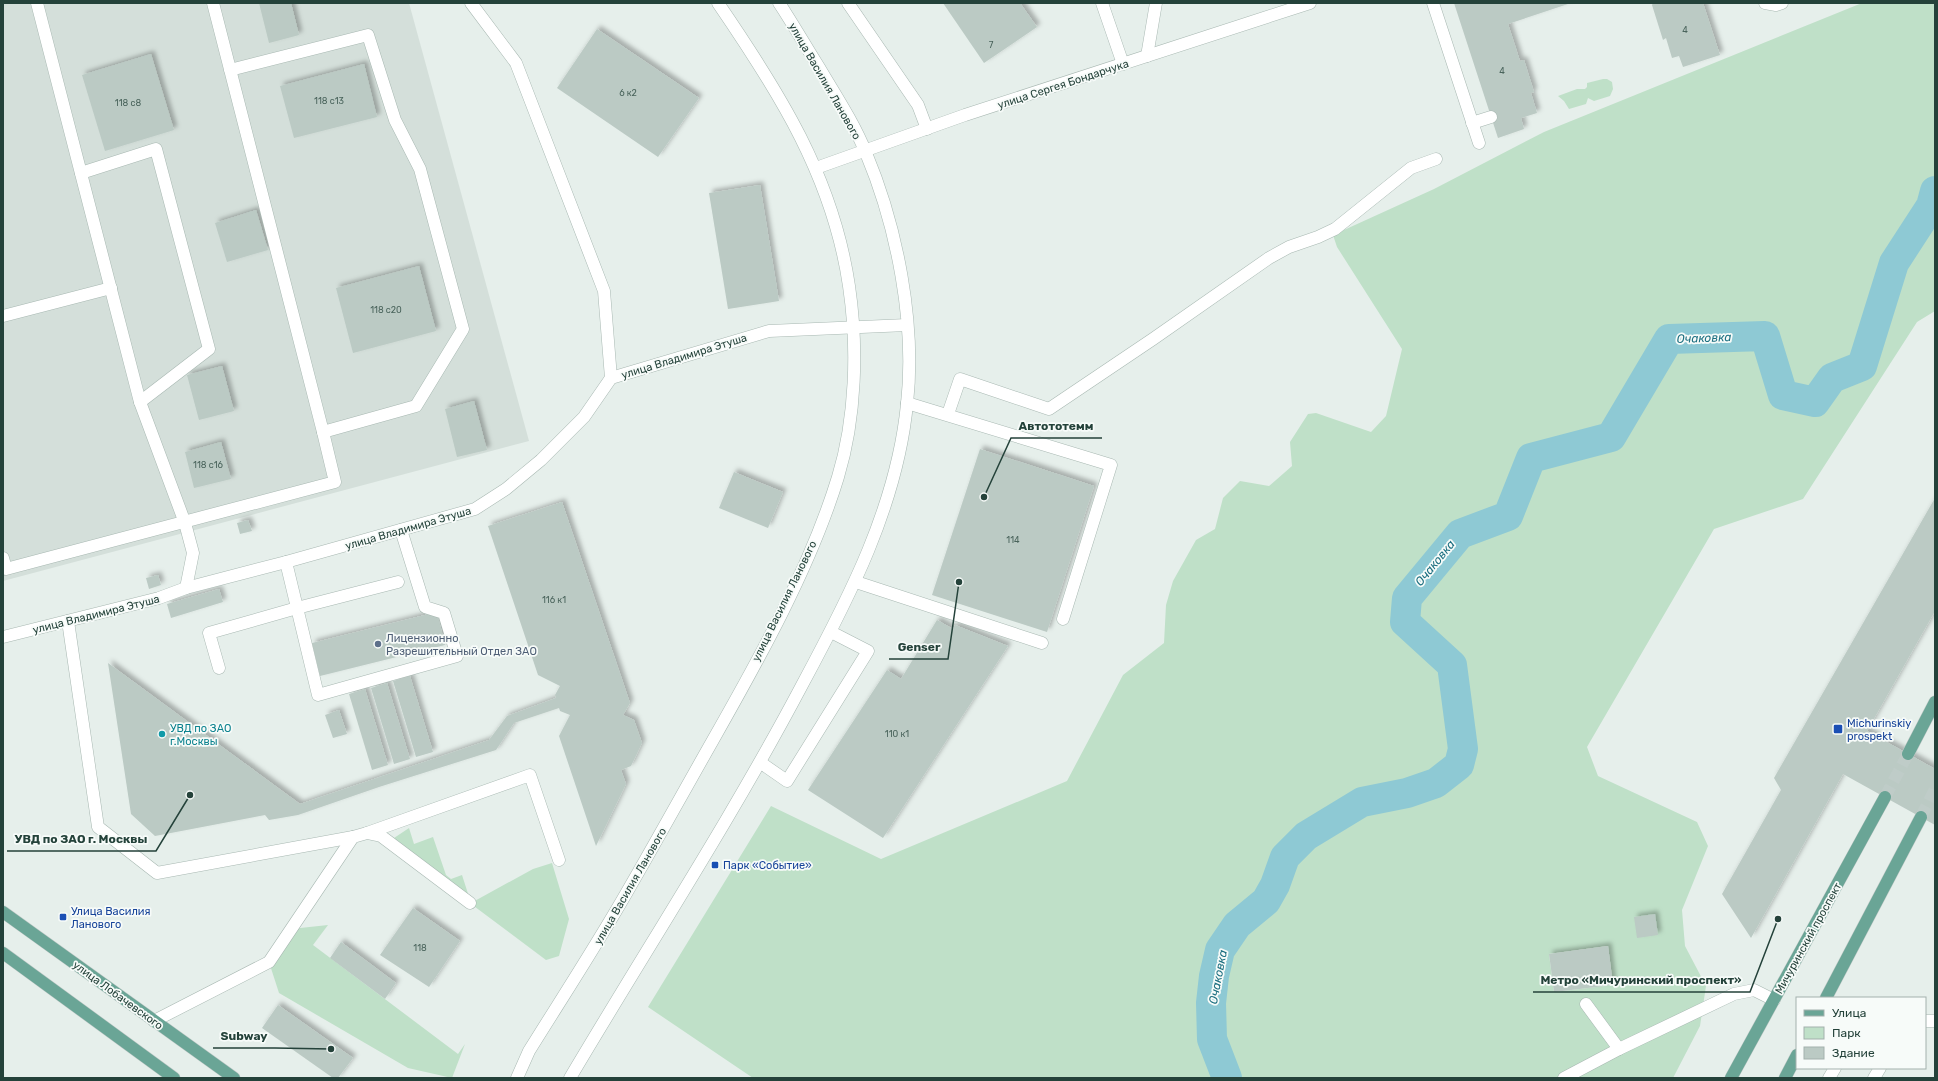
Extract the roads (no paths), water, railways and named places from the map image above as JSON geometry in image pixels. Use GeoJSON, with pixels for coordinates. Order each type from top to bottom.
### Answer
{"type":"FeatureCollection","features":[{"type":"Feature","properties":{"kind":"main road"},"geometry":{"type":"LineString","coordinates":[[1908,754],[1935,702]]}},
{"type":"Feature","properties":{"kind":"main road","name":"Мичуринский проспект"},"geometry":{"type":"LineString","coordinates":[[1731,1078],[1885,797]]}},
{"type":"Feature","properties":{"kind":"main road"},"geometry":{"type":"LineString","coordinates":[[1827,997],[1921,817]]}},
{"type":"Feature","properties":{"kind":"main road","name":"улица Лобачевского"},"geometry":{"type":"LineString","coordinates":[[3,912],[234,1078]]}},
{"type":"Feature","properties":{"kind":"main road"},"geometry":{"type":"LineString","coordinates":[[3,953],[174,1078]]}},
{"type":"Feature","properties":{"kind":"main road"},"geometry":{"type":"LineString","coordinates":[[1785,1078],[1796,1057]]}},
{"type":"Feature","properties":{"kind":"street"},"geometry":{"type":"LineString","coordinates":[[37,3],[140,402],[185,523],[193,553],[186,588]]}},
{"type":"Feature","properties":{"kind":"street"},"geometry":{"type":"LineString","coordinates":[[3,558],[6,569],[185,523],[335,482],[213,3]]}},
{"type":"Feature","properties":{"kind":"street"},"geometry":{"type":"LineString","coordinates":[[470,3],[516,63],[604,292],[611,378]]}},
{"type":"Feature","properties":{"kind":"street","name":"улица Василия Ланового"},"geometry":{"type":"LineString","coordinates":[[517,1078],[529,1051],[626,894],[734,702],[800,573],[826,511],[839,475],[851,414],[854,365],[853,327],[849,286],[844,256],[827,197],[816,168],[783,102],[718,3]]}},
{"type":"Feature","properties":{"kind":"street","name":"улица Василия Ланового"},"geometry":{"type":"LineString","coordinates":[[570,1078],[761,763],[831,632],[856,582],[891,490],[908,403],[907,324],[900,270],[883,198],[865,150],[841,104],[779,3]]}},
{"type":"Feature","properties":{"kind":"street"},"geometry":{"type":"LineString","coordinates":[[848,3],[918,105],[927,129]]}},
{"type":"Feature","properties":{"kind":"street"},"geometry":{"type":"LineString","coordinates":[[1102,3],[1123,64]]}},
{"type":"Feature","properties":{"kind":"street"},"geometry":{"type":"LineString","coordinates":[[1147,56],[1156,3]]}},
{"type":"Feature","properties":{"kind":"street","name":"улица Сергея Бондарчука"},"geometry":{"type":"LineString","coordinates":[[816,168],[927,129],[1310,3]]}},
{"type":"Feature","properties":{"kind":"street"},"geometry":{"type":"LineString","coordinates":[[1433,3],[1479,143]]}},
{"type":"Feature","properties":{"kind":"street"},"geometry":{"type":"LineString","coordinates":[[1765,3],[1782,3]]}},
{"type":"Feature","properties":{"kind":"street"},"geometry":{"type":"LineString","coordinates":[[230,70],[368,35],[395,120],[420,169],[463,329],[416,406],[323,432]]}},
{"type":"Feature","properties":{"kind":"street"},"geometry":{"type":"LineString","coordinates":[[1472,123],[1491,117]]}},
{"type":"Feature","properties":{"kind":"street"},"geometry":{"type":"LineString","coordinates":[[81,173],[156,150],[209,349],[140,402]]}},
{"type":"Feature","properties":{"kind":"street"},"geometry":{"type":"LineString","coordinates":[[948,414],[960,379],[1050,409],[1268,258],[1289,247],[1318,237],[1335,229],[1411,168],[1436,159]]}},
{"type":"Feature","properties":{"kind":"street"},"geometry":{"type":"LineString","coordinates":[[3,316],[111,288]]}},
{"type":"Feature","properties":{"kind":"street","name":"улица Владимира Этуша"},"geometry":{"type":"LineString","coordinates":[[3,637],[159,598],[186,588],[286,562],[475,509],[506,489],[541,460],[584,417],[611,378],[769,331],[907,324]]}},
{"type":"Feature","properties":{"kind":"street"},"geometry":{"type":"LineString","coordinates":[[908,403],[1111,465],[1063,619]]}},
{"type":"Feature","properties":{"kind":"street"},"geometry":{"type":"LineString","coordinates":[[286,562],[318,695],[457,656],[444,613],[425,607],[401,530]]}},
{"type":"Feature","properties":{"kind":"street"},"geometry":{"type":"LineString","coordinates":[[219,668],[209,633],[297,608],[398,582]]}},
{"type":"Feature","properties":{"kind":"street"},"geometry":{"type":"LineString","coordinates":[[856,582],[1042,643]]}},
{"type":"Feature","properties":{"kind":"street"},"geometry":{"type":"LineString","coordinates":[[68,621],[98,827],[157,873],[353,837],[530,775],[559,860]]}},
{"type":"Feature","properties":{"kind":"street"},"geometry":{"type":"LineString","coordinates":[[761,763],[787,781],[868,651],[831,632]]}},
{"type":"Feature","properties":{"kind":"street"},"geometry":{"type":"LineString","coordinates":[[367,833],[381,836],[470,903]]}},
{"type":"Feature","properties":{"kind":"street"},"geometry":{"type":"LineString","coordinates":[[154,1021],[269,962],[353,837]]}},
{"type":"Feature","properties":{"kind":"street"},"geometry":{"type":"LineString","coordinates":[[1564,1078],[1619,1049],[1734,994],[1754,990],[1774,1000]]}},
{"type":"Feature","properties":{"kind":"street"},"geometry":{"type":"LineString","coordinates":[[1586,1004],[1619,1049]]}},
{"type":"Feature","properties":{"kind":"street"},"geometry":{"type":"LineString","coordinates":[[1829,1078],[1834,1069]]}},
{"type":"Feature","properties":{"kind":"street"},"geometry":{"type":"LineString","coordinates":[[1874,1078],[1879,1069]]}},
{"type":"Feature","properties":{"kind":"waterway","name":"Очаковка"},"geometry":{"type":"LineString","coordinates":[[1227,1078],[1212,1039],[1211,1003],[1214,976],[1220,950],[1237,925],[1266,901],[1275,885],[1285,857],[1306,836],[1362,802],[1407,793],[1436,783],[1459,765],[1463,749],[1452,665],[1405,622],[1407,598],[1460,534],[1508,516],[1531,458],[1611,437],[1669,339],[1765,336],[1783,395],[1815,402],[1832,378],[1862,366],[1894,263],[1931,206],[1935,191]]}},
{"type":"Feature","properties":{"kind":"tunnel"},"geometry":{"type":"LineString","coordinates":[[1885,797],[1908,754]]}},
{"type":"Feature","properties":{"kind":"tunnel"},"geometry":{"type":"LineString","coordinates":[[1921,817],[1935,789]]}},
{"type":"Feature","properties":{"kind":"place","name":"Автототемм"},"geometry":{"type":"Point","coordinates":[984,497]}},
{"type":"Feature","properties":{"kind":"place","name":"Genser"},"geometry":{"type":"Point","coordinates":[959,582]}},
{"type":"Feature","properties":{"kind":"place","name":"Лицензионно Разрешительный Отдел ЗАО"},"geometry":{"type":"Point","coordinates":[378,644]}},
{"type":"Feature","properties":{"kind":"place","name":"Michurinskiy prospekt"},"geometry":{"type":"Point","coordinates":[1838,729]}},
{"type":"Feature","properties":{"kind":"place","name":"УВД по ЗАО г.Москвы"},"geometry":{"type":"Point","coordinates":[162,734]}},
{"type":"Feature","properties":{"kind":"place","name":"УВД по ЗАО г. Москвы"},"geometry":{"type":"Point","coordinates":[190,795]}},
{"type":"Feature","properties":{"kind":"place","name":"Парк «Событие»"},"geometry":{"type":"Point","coordinates":[715,865]}},
{"type":"Feature","properties":{"kind":"place","name":"Улица Василия Ланового"},"geometry":{"type":"Point","coordinates":[63,917]}},
{"type":"Feature","properties":{"kind":"place","name":"Метро «Мичуринский проспект»"},"geometry":{"type":"Point","coordinates":[1778,919]}},
{"type":"Feature","properties":{"kind":"place","name":"Subway"},"geometry":{"type":"Point","coordinates":[331,1049]}}]}
